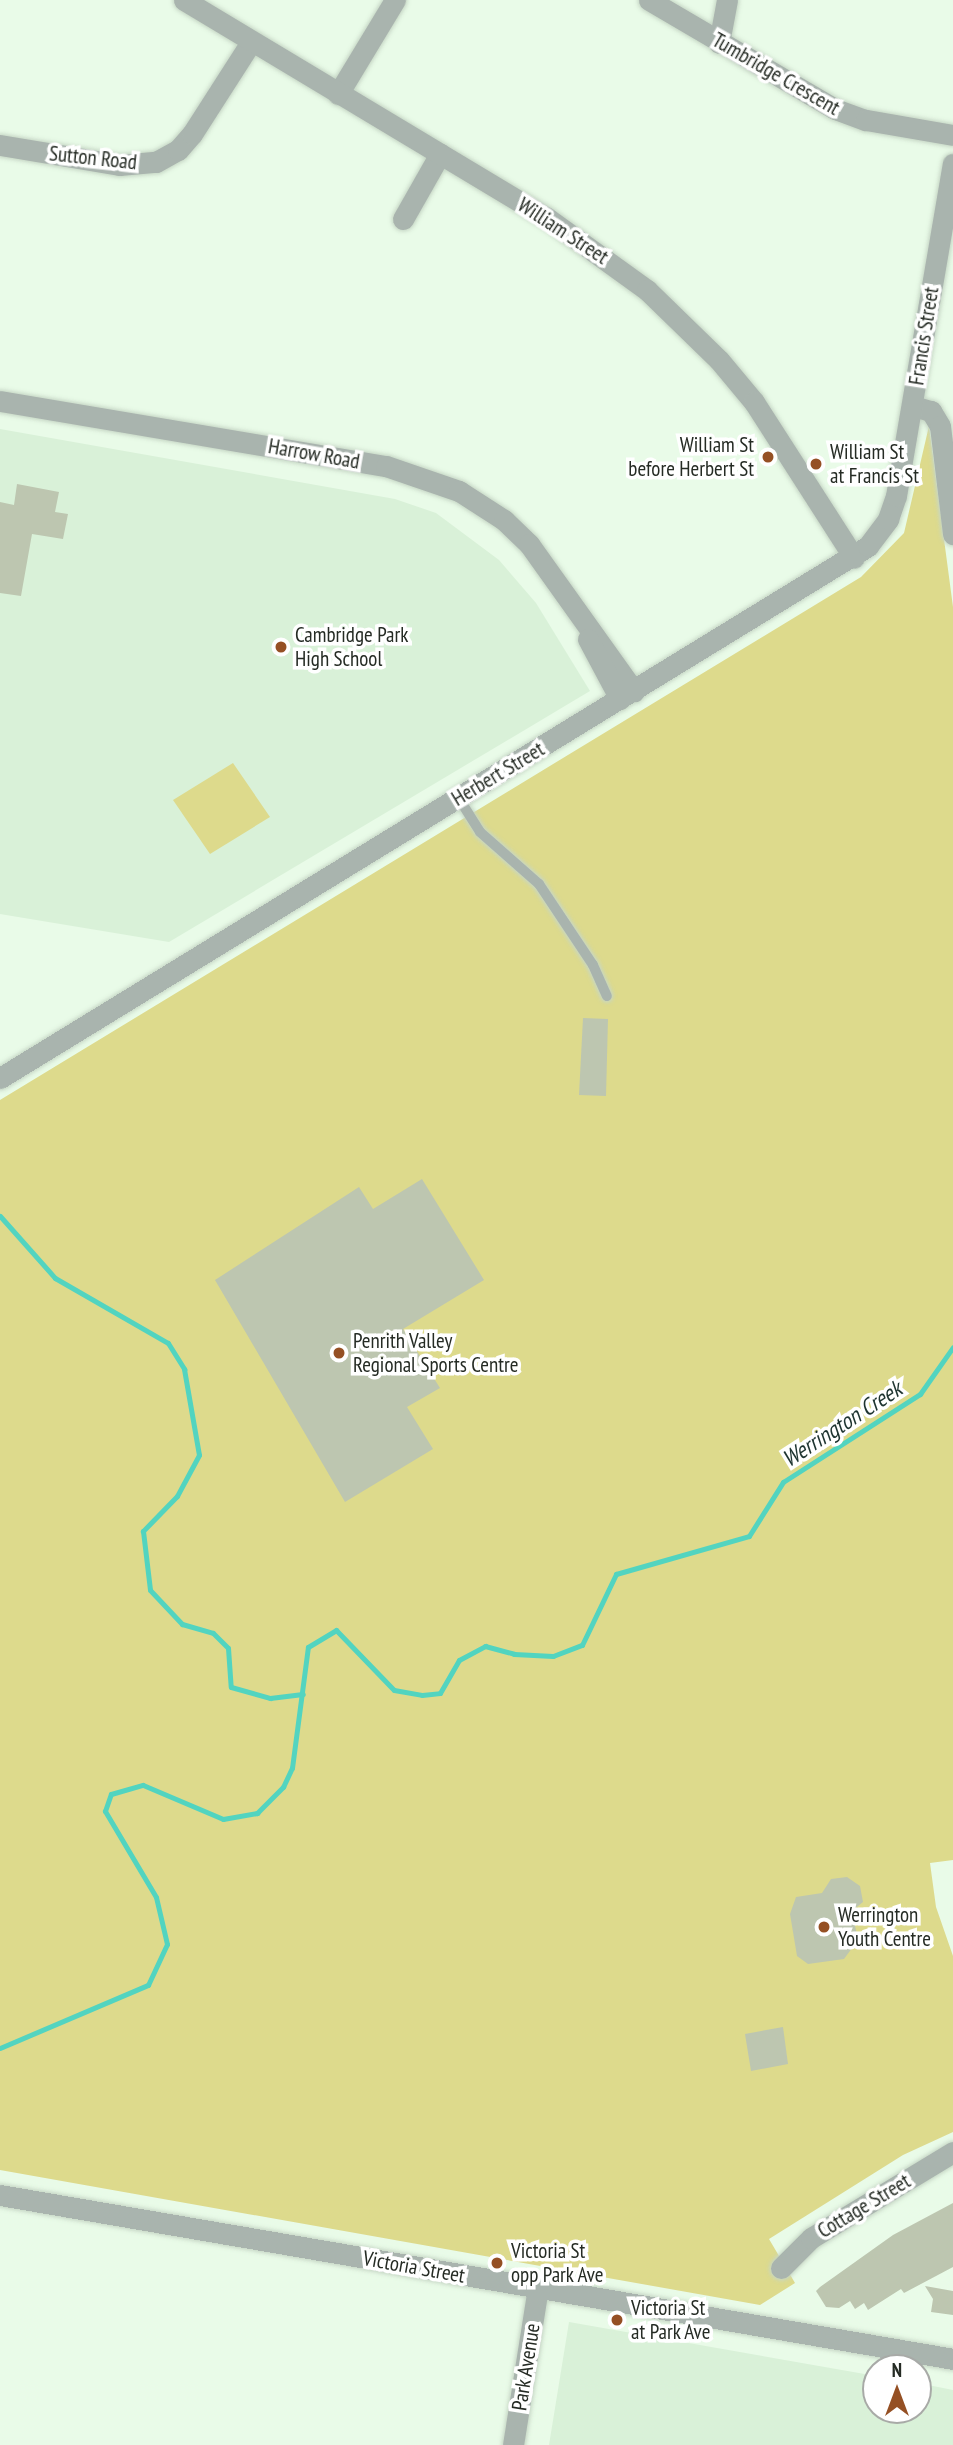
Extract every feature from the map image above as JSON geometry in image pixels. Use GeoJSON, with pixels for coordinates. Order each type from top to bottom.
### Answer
{"type":"FeatureCollection","features":[{"type":"Feature","properties":{"kind":"street","name":"William Street"},"geometry":{"type":"LineString","coordinates":[[184,0],[572,234],[678,318],[754,402],[854,558]]}},
{"type":"Feature","properties":{"kind":"street"},"geometry":{"type":"LineString","coordinates":[[338,94],[395,0]]}},
{"type":"Feature","properties":{"kind":"street","name":"Tumbridge Crescent"},"geometry":{"type":"LineString","coordinates":[[649,0],[719,43],[846,114],[953,135]]}},
{"type":"Feature","properties":{"kind":"street"},"geometry":{"type":"LineString","coordinates":[[719,43],[727,0]]}},
{"type":"Feature","properties":{"kind":"street","name":"Sutton Road"},"geometry":{"type":"LineString","coordinates":[[0,145],[118,165],[156,162],[178,150],[192,134],[251,42]]}},
{"type":"Feature","properties":{"kind":"street"},"geometry":{"type":"LineString","coordinates":[[403,219],[440,154]]}},
{"type":"Feature","properties":{"kind":"street","name":"Francis Street"},"geometry":{"type":"LineString","coordinates":[[953,164],[913,406],[931,411],[940,426],[953,534]]}},
{"type":"Feature","properties":{"kind":"street","name":"Harrow Road"},"geometry":{"type":"LineString","coordinates":[[0,401],[387,466],[436,481],[484,506],[518,533],[575,608],[603,673],[627,695]]}},
{"type":"Feature","properties":{"kind":"street","name":"Herbert Street"},"geometry":{"type":"LineString","coordinates":[[0,1078],[854,558],[878,535],[892,508],[913,406]]}},
{"type":"Feature","properties":{"kind":"street","name":"Cottage Street"},"geometry":{"type":"LineString","coordinates":[[781,2268],[811,2238],[953,2152]]}},
{"type":"Feature","properties":{"kind":"street","name":"Victoria Street"},"geometry":{"type":"LineString","coordinates":[[0,2195],[953,2359]]}},
{"type":"Feature","properties":{"kind":"street","name":"Park Avenue"},"geometry":{"type":"LineString","coordinates":[[513,2445],[538,2288]]}},
{"type":"Feature","properties":{"kind":"lane"},"geometry":{"type":"LineString","coordinates":[[458,797],[480,832],[539,884],[593,965],[607,996]]}},
{"type":"Feature","properties":{"kind":"shaded area"},"geometry":{"type":"Polygon","coordinates":[[[929,426],[953,607],[953,1860],[930,1863],[936,1907],[953,1956],[953,2132],[903,2155],[769,2239],[795,2283],[760,2305],[0,2170],[0,1100],[861,577],[904,533],[929,426]]]}},
{"type":"Feature","properties":{"kind":"shaded area","name":"Cambridge Park High School"},"geometry":{"type":"Polygon","coordinates":[[[0,429],[395,499],[436,513],[499,560],[536,603],[590,691],[169,942],[0,914],[0,429]]]}},
{"type":"Feature","properties":{"kind":"shaded area"},"geometry":{"type":"Polygon","coordinates":[[[233,763],[270,817],[210,854],[173,800],[233,763]]]}},
{"type":"Feature","properties":{"kind":"shaded area"},"geometry":{"type":"Polygon","coordinates":[[[569,2322],[862,2374],[862,2424],[932,2424],[932,2386],[953,2390],[953,2445],[549,2445],[569,2322]]]}},
{"type":"Feature","properties":{"kind":"building"},"geometry":{"type":"Polygon","coordinates":[[[17,484],[59,492],[55,512],[68,514],[63,539],[32,534],[21,596],[0,593],[0,502],[14,505],[17,484]]]}},
{"type":"Feature","properties":{"kind":"building"},"geometry":{"type":"Polygon","coordinates":[[[583,1018],[608,1019],[606,1096],[579,1095],[583,1018]]]}},
{"type":"Feature","properties":{"kind":"building","name":"Penrith Valley Regional Sports Centre"},"geometry":{"type":"Polygon","coordinates":[[[422,1179],[484,1280],[403,1329],[440,1388],[407,1407],[433,1449],[345,1502],[215,1280],[359,1187],[373,1209],[422,1179]]]}},
{"type":"Feature","properties":{"kind":"building","name":"Werrington Youth Centre"},"geometry":{"type":"Polygon","coordinates":[[[847,1877],[860,1886],[863,1902],[852,1911],[858,1940],[844,1959],[808,1964],[797,1956],[790,1914],[796,1897],[822,1893],[831,1879],[847,1877]]]}},
{"type":"Feature","properties":{"kind":"building"},"geometry":{"type":"Polygon","coordinates":[[[783,2027],[788,2064],[751,2071],[745,2034],[783,2027]]]}},
{"type":"Feature","properties":{"kind":"building"},"geometry":{"type":"Polygon","coordinates":[[[953,2203],[953,2267],[904,2293],[901,2289],[868,2310],[864,2303],[855,2309],[850,2301],[839,2308],[826,2307],[816,2291],[820,2287],[893,2235],[953,2203]]]}},
{"type":"Feature","properties":{"kind":"building"},"geometry":{"type":"Polygon","coordinates":[[[925,2286],[953,2291],[953,2315],[931,2312],[933,2299],[925,2286]]]}},
{"type":"Feature","properties":{"kind":"waterway"},"geometry":{"type":"LineString","coordinates":[[0,1216],[55,1278],[168,1343],[184,1369],[199,1455],[177,1496],[143,1531],[150,1590],[182,1624],[213,1633],[228,1648],[231,1687],[270,1698],[303,1694]]}},
{"type":"Feature","properties":{"kind":"waterway","name":"Werrington Creek"},"geometry":{"type":"LineString","coordinates":[[0,2048],[148,1985],[167,1944],[156,1897],[105,1811],[111,1794],[143,1785],[223,1819],[257,1813],[283,1787],[292,1768],[308,1647],[336,1630],[394,1690],[422,1695],[440,1693],[459,1660],[485,1646],[514,1654],[553,1656],[582,1645],[616,1574],[749,1536],[783,1482],[920,1394],[953,1347]]}},
{"type":"Feature","properties":{"kind":"place","name":"William St before Herbert St"},"geometry":{"type":"Point","coordinates":[768,457]}},
{"type":"Feature","properties":{"kind":"place","name":"William St at Francis St"},"geometry":{"type":"Point","coordinates":[816,464]}},
{"type":"Feature","properties":{"kind":"place","name":"Cambridge Park High School"},"geometry":{"type":"Point","coordinates":[281,647]}},
{"type":"Feature","properties":{"kind":"place","name":"Penrith Valley Regional Sports Centre"},"geometry":{"type":"Point","coordinates":[339,1353]}},
{"type":"Feature","properties":{"kind":"place","name":"Werrington Youth Centre"},"geometry":{"type":"Point","coordinates":[824,1927]}},
{"type":"Feature","properties":{"kind":"place","name":"Victoria St opp Park Ave"},"geometry":{"type":"Point","coordinates":[497,2263]}},
{"type":"Feature","properties":{"kind":"place","name":"Victoria St at Park Ave"},"geometry":{"type":"Point","coordinates":[617,2320]}}]}
